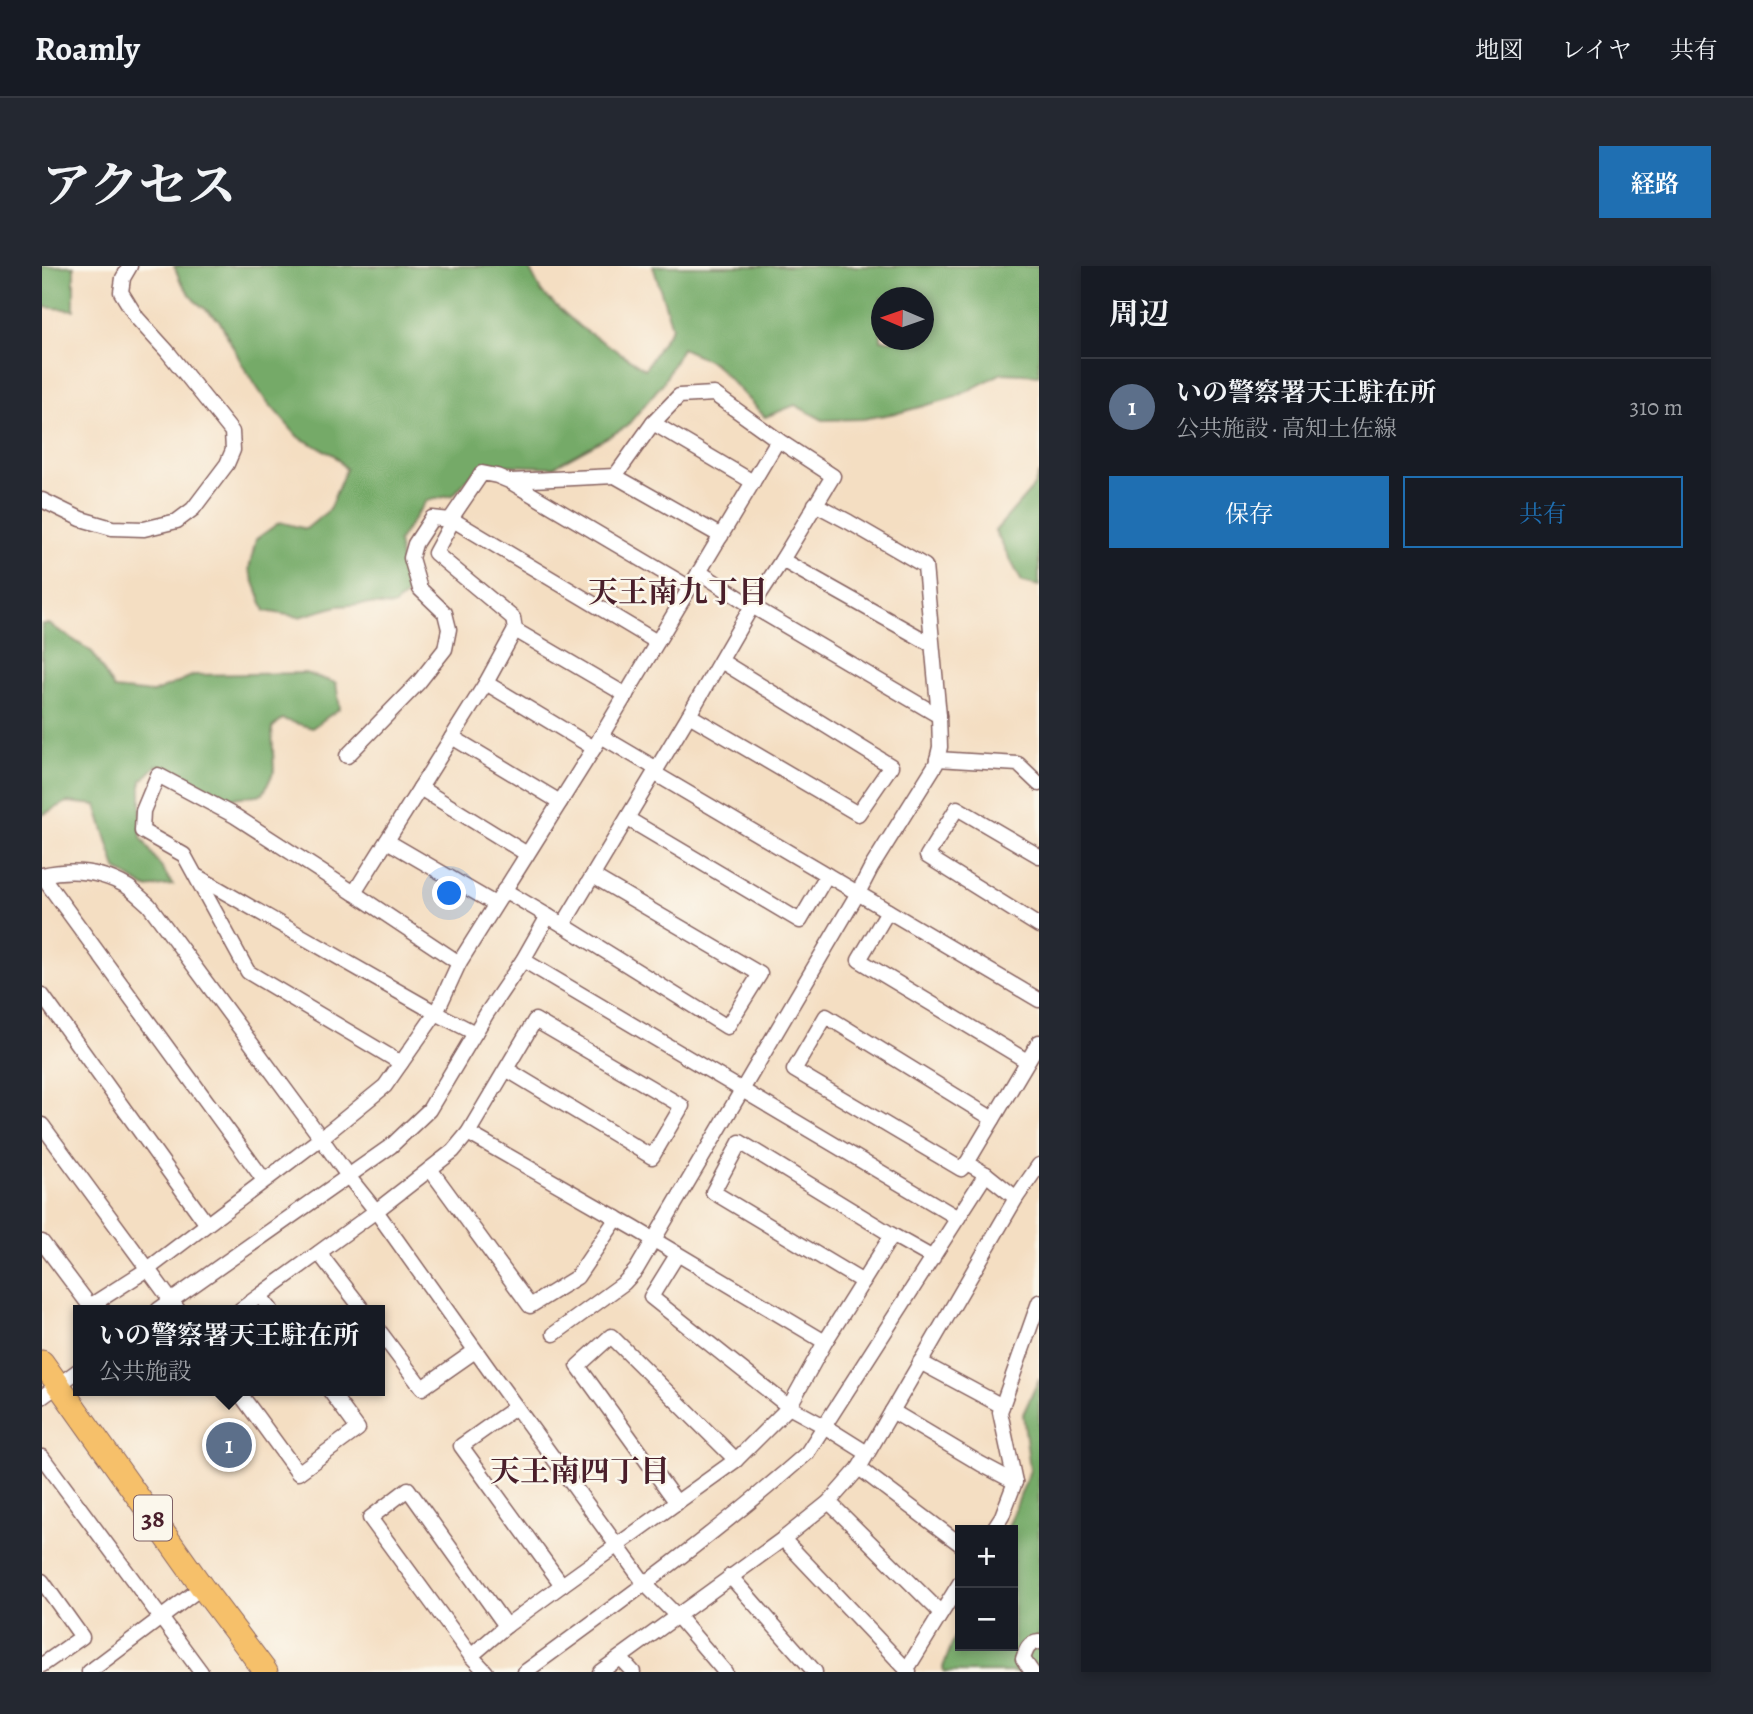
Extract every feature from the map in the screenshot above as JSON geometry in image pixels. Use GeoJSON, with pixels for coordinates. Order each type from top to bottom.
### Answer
{"type":"FeatureCollection","features":[{"type":"Feature","properties":{"kind":"main road","name":"38"},"geometry":{"type":"LineString","coordinates":[[42,1362],[51,1391],[266,1672]]}},
{"type":"Feature","properties":{"kind":"street"},"geometry":{"type":"LineString","coordinates":[[42,500],[81,519],[112,528],[144,529],[177,521],[192,509],[227,464],[233,450],[232,432],[137,318],[121,292],[123,278],[130,266]]}},
{"type":"Feature","properties":{"kind":"street"},"geometry":{"type":"LineString","coordinates":[[563,925],[752,606],[833,476],[714,394],[679,396],[653,423],[615,476]]}},
{"type":"Feature","properties":{"kind":"street"},"geometry":{"type":"LineString","coordinates":[[653,423],[753,482]]}},
{"type":"Feature","properties":{"kind":"street"},"geometry":{"type":"LineString","coordinates":[[92,1305],[148,1269],[385,1086],[436,1013],[459,963],[626,695],[778,440]]}},
{"type":"Feature","properties":{"kind":"street"},"geometry":{"type":"LineString","coordinates":[[354,893],[486,683],[515,631],[513,618],[435,553],[451,520],[482,474],[509,481],[690,588]]}},
{"type":"Feature","properties":{"kind":"street"},"geometry":{"type":"LineString","coordinates":[[509,481],[615,476],[721,536]]}},
{"type":"Feature","properties":{"kind":"street"},"geometry":{"type":"LineString","coordinates":[[554,1334],[624,1283],[636,1270],[871,868],[936,764],[940,747],[939,716],[925,566],[816,504]]}},
{"type":"Feature","properties":{"kind":"street"},"geometry":{"type":"LineString","coordinates":[[347,756],[419,682],[445,649],[449,629],[445,613],[420,589],[411,558],[415,544],[432,518],[451,520],[657,642]]}},
{"type":"Feature","properties":{"kind":"street"},"geometry":{"type":"LineString","coordinates":[[782,560],[931,644]]}},
{"type":"Feature","properties":{"kind":"street"},"geometry":{"type":"LineString","coordinates":[[699,572],[939,716]]}},
{"type":"Feature","properties":{"kind":"street"},"geometry":{"type":"LineString","coordinates":[[515,631],[626,695]]}},
{"type":"Feature","properties":{"kind":"street"},"geometry":{"type":"LineString","coordinates":[[689,715],[858,814],[891,766],[721,661]]}},
{"type":"Feature","properties":{"kind":"street"},"geometry":{"type":"LineString","coordinates":[[486,683],[655,771],[1039,1000]]}},
{"type":"Feature","properties":{"kind":"street"},"geometry":{"type":"LineString","coordinates":[[452,737],[560,802]]}},
{"type":"Feature","properties":{"kind":"street"},"geometry":{"type":"LineString","coordinates":[[937,759],[1018,764],[1039,784]]}},
{"type":"Feature","properties":{"kind":"street"},"geometry":{"type":"LineString","coordinates":[[401,1063],[248,972],[184,855],[142,831],[143,811],[158,775],[235,816],[459,963]]}},
{"type":"Feature","properties":{"kind":"street"},"geometry":{"type":"LineString","coordinates":[[420,788],[527,854]]}},
{"type":"Feature","properties":{"kind":"street"},"geometry":{"type":"LineString","coordinates":[[1039,856],[957,808],[926,856],[1039,926]]}},
{"type":"Feature","properties":{"kind":"street"},"geometry":{"type":"LineString","coordinates":[[628,819],[800,921],[827,875]]}},
{"type":"Feature","properties":{"kind":"street"},"geometry":{"type":"LineString","coordinates":[[387,841],[495,904]]}},
{"type":"Feature","properties":{"kind":"street"},"geometry":{"type":"LineString","coordinates":[[264,1180],[42,876],[57,872],[88,872],[104,876],[129,888],[149,905],[376,1211],[645,1584],[678,1617],[725,1672]]}},
{"type":"Feature","properties":{"kind":"street"},"geometry":{"type":"LineString","coordinates":[[504,890],[727,1027],[760,974],[593,876]]}},
{"type":"Feature","properties":{"kind":"street"},"geometry":{"type":"LineString","coordinates":[[197,877],[475,1033]]}},
{"type":"Feature","properties":{"kind":"street"},"geometry":{"type":"LineString","coordinates":[[888,911],[859,961],[1027,1061]]}},
{"type":"Feature","properties":{"kind":"street"},"geometry":{"type":"LineString","coordinates":[[176,1305],[391,1146],[429,1110],[548,916]]}},
{"type":"Feature","properties":{"kind":"street"},"geometry":{"type":"LineString","coordinates":[[523,960],[958,1218]]}},
{"type":"Feature","properties":{"kind":"street"},"geometry":{"type":"LineString","coordinates":[[42,995],[206,1223]]}},
{"type":"Feature","properties":{"kind":"street"},"geometry":{"type":"LineString","coordinates":[[993,1119],[826,1016],[794,1070],[961,1170],[967,1163],[1039,1042]]}},
{"type":"Feature","properties":{"kind":"street"},"geometry":{"type":"LineString","coordinates":[[247,1305],[453,1151],[468,1133],[535,1020],[682,1106],[652,1157],[506,1069]]}},
{"type":"Feature","properties":{"kind":"street"},"geometry":{"type":"LineString","coordinates":[[42,1125],[174,1305]]}},
{"type":"Feature","properties":{"kind":"street"},"geometry":{"type":"LineString","coordinates":[[468,1133],[825,1342]]}},
{"type":"Feature","properties":{"kind":"street"},"geometry":{"type":"LineString","coordinates":[[863,1282],[713,1192],[740,1142],[933,1258]]}},
{"type":"Feature","properties":{"kind":"street"},"geometry":{"type":"LineString","coordinates":[[967,1163],[1016,1198]]}},
{"type":"Feature","properties":{"kind":"street"},"geometry":{"type":"LineString","coordinates":[[600,1672],[783,1539],[829,1502],[859,1468],[1016,1198],[1039,1165]]}},
{"type":"Feature","properties":{"kind":"street"},"geometry":{"type":"LineString","coordinates":[[430,1169],[530,1306],[577,1277],[617,1218]]}},
{"type":"Feature","properties":{"kind":"street"},"geometry":{"type":"LineString","coordinates":[[525,1672],[645,1584],[768,1488],[807,1453],[986,1174]]}},
{"type":"Feature","properties":{"kind":"street"},"geometry":{"type":"LineString","coordinates":[[471,1656],[506,1626],[736,1460],[789,1407],[825,1342],[892,1235]]}},
{"type":"Feature","properties":{"kind":"street"},"geometry":{"type":"LineString","coordinates":[[42,1242],[89,1305]]}},
{"type":"Feature","properties":{"kind":"street"},"geometry":{"type":"LineString","coordinates":[[319,1253],[359,1305]]}},
{"type":"Feature","properties":{"kind":"street"},"geometry":{"type":"LineString","coordinates":[[677,1255],[650,1297],[789,1407],[867,1454]]}},
{"type":"Feature","properties":{"kind":"street"},"geometry":{"type":"LineString","coordinates":[[260,1296],[267,1305]]}},
{"type":"Feature","properties":{"kind":"street"},"geometry":{"type":"LineString","coordinates":[[996,1525],[1015,1482],[1000,1412],[1039,1302]]}},
{"type":"Feature","properties":{"kind":"street"},"geometry":{"type":"LineString","coordinates":[[677,1503],[578,1366],[611,1336],[736,1460]]}},
{"type":"Feature","properties":{"kind":"street"},"geometry":{"type":"LineString","coordinates":[[385,1339],[422,1388],[475,1351]]}},
{"type":"Feature","properties":{"kind":"street"},"geometry":{"type":"LineString","coordinates":[[920,1363],[1002,1406]]}},
{"type":"Feature","properties":{"kind":"street"},"geometry":{"type":"LineString","coordinates":[[51,1391],[73,1374]]}},
{"type":"Feature","properties":{"kind":"street"},"geometry":{"type":"LineString","coordinates":[[242,1396],[298,1473],[358,1429],[334,1396]]}},
{"type":"Feature","properties":{"kind":"street"},"geometry":{"type":"LineString","coordinates":[[516,1407],[461,1446],[562,1585]]}},
{"type":"Feature","properties":{"kind":"street"},"geometry":{"type":"LineString","coordinates":[[892,1412],[1015,1482]]}},
{"type":"Feature","properties":{"kind":"street"},"geometry":{"type":"LineString","coordinates":[[42,1457],[201,1672]]}},
{"type":"Feature","properties":{"kind":"street"},"geometry":{"type":"LineString","coordinates":[[859,1468],[955,1540]]}},
{"type":"Feature","properties":{"kind":"street"},"geometry":{"type":"LineString","coordinates":[[486,1672],[471,1656],[370,1518],[408,1489],[506,1626]]}},
{"type":"Feature","properties":{"kind":"street"},"geometry":{"type":"LineString","coordinates":[[829,1502],[942,1613]]}},
{"type":"Feature","properties":{"kind":"street"},"geometry":{"type":"LineString","coordinates":[[783,1539],[908,1670],[957,1588]]}},
{"type":"Feature","properties":{"kind":"street"},"geometry":{"type":"LineString","coordinates":[[730,1576],[815,1672]]}},
{"type":"Feature","properties":{"kind":"street"},"geometry":{"type":"LineString","coordinates":[[42,1581],[82,1637],[42,1665]]}},
{"type":"Feature","properties":{"kind":"street"},"geometry":{"type":"LineString","coordinates":[[89,1672],[202,1587]]}},
{"type":"Feature","properties":{"kind":"street"},"geometry":{"type":"LineString","coordinates":[[1031,1672],[1023,1659],[1026,1649],[1039,1642]]}},
{"type":"Feature","properties":{"kind":"street"},"geometry":{"type":"LineString","coordinates":[[620,1658],[633,1672]]}},
{"type":"Feature","properties":{"kind":"green space"},"geometry":{"type":"Polygon","coordinates":[[[42,266],[74,266],[74,310],[42,307],[42,266]]]}},
{"type":"Feature","properties":{"kind":"green space"},"geometry":{"type":"Polygon","coordinates":[[[174,266],[528,266],[542,293],[580,327],[645,369],[672,327],[653,266],[1039,266],[1039,375],[1002,373],[956,397],[902,412],[863,419],[823,420],[795,405],[765,417],[714,363],[682,348],[663,383],[626,427],[553,467],[500,465],[475,471],[453,495],[426,501],[398,542],[402,565],[415,589],[393,606],[338,606],[299,617],[265,611],[249,569],[256,539],[280,522],[306,529],[329,510],[346,469],[334,455],[298,437],[264,398],[243,366],[219,320],[194,300],[174,266]]]}},
{"type":"Feature","properties":{"kind":"green space"},"geometry":{"type":"Polygon","coordinates":[[[1039,473],[1039,586],[1022,582],[995,531],[1034,486],[1039,473]]]}},
{"type":"Feature","properties":{"kind":"green space"},"geometry":{"type":"Polygon","coordinates":[[[42,624],[49,624],[92,652],[114,689],[153,693],[194,675],[305,673],[336,683],[340,708],[312,728],[282,719],[272,728],[274,771],[263,794],[226,799],[157,765],[141,781],[141,837],[173,885],[146,888],[116,869],[96,805],[67,802],[42,815],[42,624]]]}},
{"type":"Feature","properties":{"kind":"green space"},"geometry":{"type":"Polygon","coordinates":[[[1039,1379],[1039,1672],[944,1672],[943,1667],[955,1637],[955,1651],[1018,1651],[1018,1525],[1009,1525],[1030,1470],[1023,1414],[1039,1379]]]}},
{"type":"Feature","properties":{"kind":"place","name":"いの警察署天王駐在所"},"geometry":{"type":"Point","coordinates":[229,1445]}},
{"type":"Feature","properties":{"kind":"district","name":"天王南九丁目"},"geometry":{"type":"Point","coordinates":[678,592]}},
{"type":"Feature","properties":{"kind":"district","name":"天王南四丁目"},"geometry":{"type":"Point","coordinates":[580,1471]}}]}
